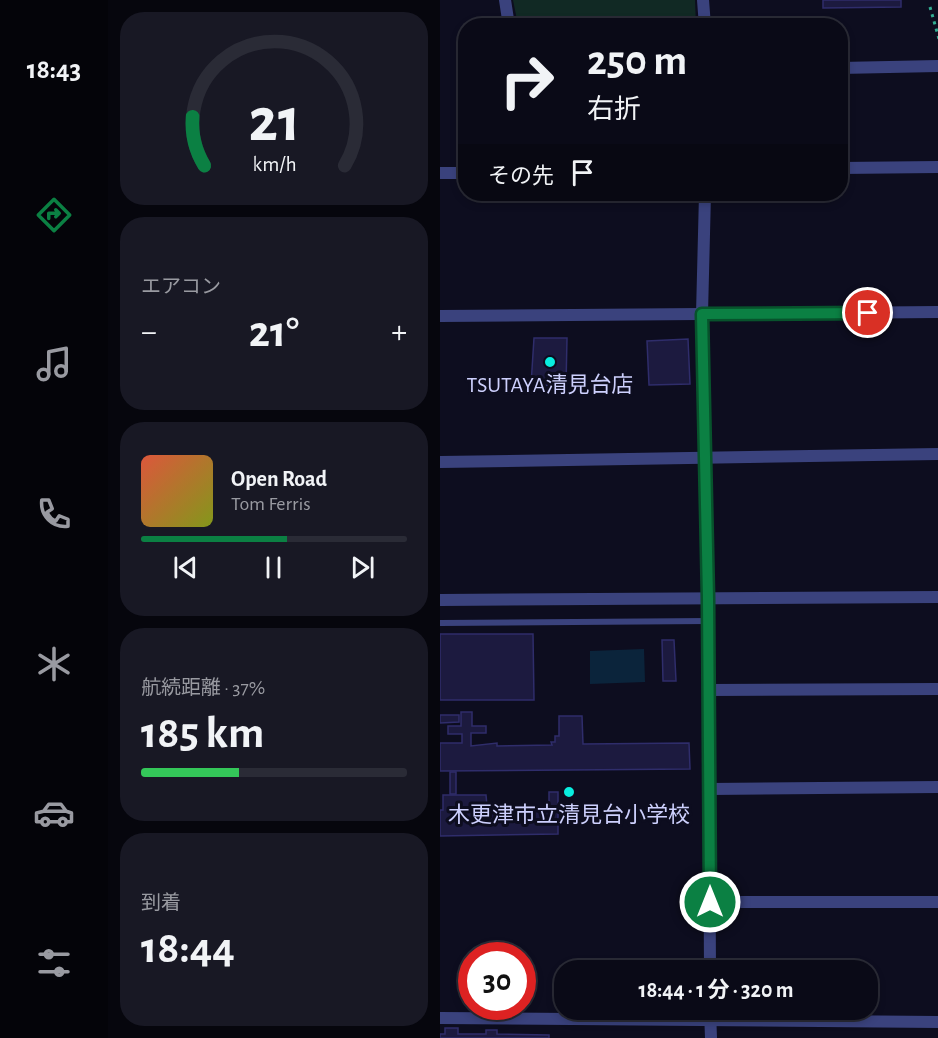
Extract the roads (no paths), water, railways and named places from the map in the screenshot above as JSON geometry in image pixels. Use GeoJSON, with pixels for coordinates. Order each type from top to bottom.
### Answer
{"type":"FeatureCollection","features":[{"type":"Feature","properties":{"kind":"street"},"geometry":{"type":"LineString","coordinates":[[505,0],[508,18]]}},
{"type":"Feature","properties":{"kind":"street"},"geometry":{"type":"LineString","coordinates":[[703,0],[704,18]]}},
{"type":"Feature","properties":{"kind":"street"},"geometry":{"type":"LineString","coordinates":[[848,68],[938,66]]}},
{"type":"Feature","properties":{"kind":"street"},"geometry":{"type":"LineString","coordinates":[[848,168],[938,167]]}},
{"type":"Feature","properties":{"kind":"street"},"geometry":{"type":"LineString","coordinates":[[440,173],[458,173]]}},
{"type":"Feature","properties":{"kind":"street"},"geometry":{"type":"LineString","coordinates":[[705,201],[702,314],[708,598],[710,960]]}},
{"type":"Feature","properties":{"kind":"street"},"geometry":{"type":"LineString","coordinates":[[440,316],[938,312]]}},
{"type":"Feature","properties":{"kind":"street"},"geometry":{"type":"LineString","coordinates":[[440,462],[938,454]]}},
{"type":"Feature","properties":{"kind":"street"},"geometry":{"type":"LineString","coordinates":[[440,600],[938,597]]}},
{"type":"Feature","properties":{"kind":"street"},"geometry":{"type":"LineString","coordinates":[[709,690],[938,689]]}},
{"type":"Feature","properties":{"kind":"street"},"geometry":{"type":"LineString","coordinates":[[710,789],[938,787]]}},
{"type":"Feature","properties":{"kind":"street"},"geometry":{"type":"LineString","coordinates":[[710,902],[938,902]]}},
{"type":"Feature","properties":{"kind":"street"},"geometry":{"type":"LineString","coordinates":[[440,1018],[554,1017]]}},
{"type":"Feature","properties":{"kind":"street"},"geometry":{"type":"LineString","coordinates":[[710,1020],[711,1038]]}},
{"type":"Feature","properties":{"kind":"street"},"geometry":{"type":"LineString","coordinates":[[873,1020],[938,1022]]}},
{"type":"Feature","properties":{"kind":"lane"},"geometry":{"type":"LineString","coordinates":[[440,623],[708,621]]}},
{"type":"Feature","properties":{"kind":"water"},"geometry":{"type":"Polygon","coordinates":[[[644,649],[645,682],[590,684],[590,651],[644,649]]]}},
{"type":"Feature","properties":{"kind":"place","name":"TSUTAYA清見台店"},"geometry":{"type":"Point","coordinates":[550,362]}},
{"type":"Feature","properties":{"kind":"place","name":"木更津市立清見台小学校"},"geometry":{"type":"Point","coordinates":[569,792]}}]}
